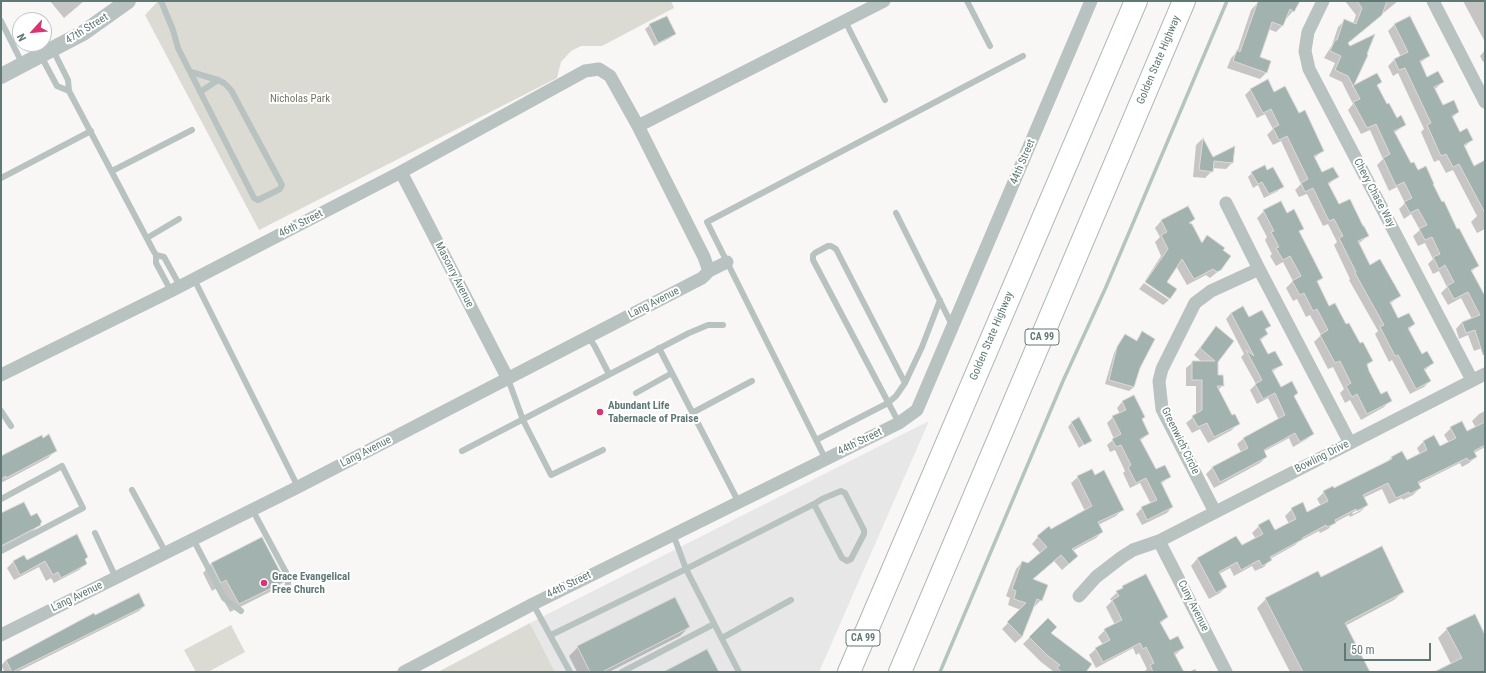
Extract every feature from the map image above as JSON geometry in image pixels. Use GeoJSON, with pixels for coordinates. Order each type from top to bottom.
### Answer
{"type":"FeatureCollection","features":[{"type":"Feature","properties":{"kind":"highway","name":"Golden State Highway"},"geometry":{"type":"LineString","coordinates":[[849,672],[1136,1]]}},
{"type":"Feature","properties":{"kind":"highway","name":"Golden State Highway"},"geometry":{"type":"LineString","coordinates":[[900,672],[1184,1]]}},
{"type":"Feature","properties":{"kind":"street","name":"47th Street"},"geometry":{"type":"LineString","coordinates":[[52,49],[83,33],[128,1]]}},
{"type":"Feature","properties":{"kind":"street"},"geometry":{"type":"LineString","coordinates":[[709,271],[704,257],[638,126],[884,1]]}},
{"type":"Feature","properties":{"kind":"street","name":"44th Street"},"geometry":{"type":"LineString","coordinates":[[404,672],[533,604],[738,501],[899,423],[917,410],[1091,1]]}},
{"type":"Feature","properties":{"kind":"street","name":"Chevy Chase Way"},"geometry":{"type":"LineString","coordinates":[[1323,1],[1308,32],[1305,51],[1309,69],[1472,380]]}},
{"type":"Feature","properties":{"kind":"street"},"geometry":{"type":"LineString","coordinates":[[1434,1],[1485,102]]}},
{"type":"Feature","properties":{"kind":"street","name":"47th Street"},"geometry":{"type":"LineString","coordinates":[[1,76],[46,52]]}},
{"type":"Feature","properties":{"kind":"street","name":"46th Street"},"geometry":{"type":"LineString","coordinates":[[1,375],[176,289],[401,172],[585,71],[599,69],[610,76],[638,126]]}},
{"type":"Feature","properties":{"kind":"street","name":"Masonry Avenue"},"geometry":{"type":"LineString","coordinates":[[401,172],[508,379]]}},
{"type":"Feature","properties":{"kind":"street"},"geometry":{"type":"LineString","coordinates":[[1226,203],[1350,443]]}},
{"type":"Feature","properties":{"kind":"street","name":"Lang Avenue"},"geometry":{"type":"LineString","coordinates":[[1,635],[298,487],[702,278],[709,271],[727,262]]}},
{"type":"Feature","properties":{"kind":"street","name":"Greenwich Circle"},"geometry":{"type":"LineString","coordinates":[[1215,512],[1162,409],[1159,381],[1162,369],[1195,303],[1211,291],[1259,269]]}},
{"type":"Feature","properties":{"kind":"street","name":"Bowling Drive"},"geometry":{"type":"LineString","coordinates":[[1079,596],[1096,578],[1122,557],[1134,550],[1160,541],[1485,374]]}},
{"type":"Feature","properties":{"kind":"street","name":"Cuny Avenue"},"geometry":{"type":"LineString","coordinates":[[1160,541],[1226,672]]}},
{"type":"Feature","properties":{"kind":"lane"},"geometry":{"type":"LineString","coordinates":[[162,1],[178,48],[254,198],[258,200],[280,189],[282,185],[231,90],[224,83],[218,80],[191,72]]}},
{"type":"Feature","properties":{"kind":"lane"},"geometry":{"type":"LineString","coordinates":[[967,1],[990,46]]}},
{"type":"Feature","properties":{"kind":"lane"},"geometry":{"type":"LineString","coordinates":[[1,21],[23,65]]}},
{"type":"Feature","properties":{"kind":"lane"},"geometry":{"type":"LineString","coordinates":[[845,21],[885,100]]}},
{"type":"Feature","properties":{"kind":"lane"},"geometry":{"type":"LineString","coordinates":[[46,52],[57,86],[69,91]]}},
{"type":"Feature","properties":{"kind":"lane"},"geometry":{"type":"LineString","coordinates":[[46,52],[68,80],[69,91],[156,255],[156,264],[176,289]]}},
{"type":"Feature","properties":{"kind":"lane"},"geometry":{"type":"LineString","coordinates":[[825,458],[707,222],[1023,56]]}},
{"type":"Feature","properties":{"kind":"lane"},"geometry":{"type":"LineString","coordinates":[[200,92],[218,80]]}},
{"type":"Feature","properties":{"kind":"lane"},"geometry":{"type":"LineString","coordinates":[[112,171],[192,130]]}},
{"type":"Feature","properties":{"kind":"lane"},"geometry":{"type":"LineString","coordinates":[[1,178],[91,131]]}},
{"type":"Feature","properties":{"kind":"lane"},"geometry":{"type":"LineString","coordinates":[[896,213],[953,326]]}},
{"type":"Feature","properties":{"kind":"lane"},"geometry":{"type":"LineString","coordinates":[[147,238],[179,219]]}},
{"type":"Feature","properties":{"kind":"lane"},"geometry":{"type":"LineString","coordinates":[[899,423],[813,260],[813,254],[828,246],[831,246],[836,250],[905,383]]}},
{"type":"Feature","properties":{"kind":"lane"},"geometry":{"type":"LineString","coordinates":[[156,255],[164,257],[176,289]]}},
{"type":"Feature","properties":{"kind":"lane"},"geometry":{"type":"LineString","coordinates":[[194,279],[298,487]]}},
{"type":"Feature","properties":{"kind":"lane"},"geometry":{"type":"LineString","coordinates":[[816,440],[888,403],[896,396],[905,383],[922,347],[940,300]]}},
{"type":"Feature","properties":{"kind":"lane"},"geometry":{"type":"LineString","coordinates":[[462,451],[524,420],[658,348],[708,325],[723,325]]}},
{"type":"Feature","properties":{"kind":"lane"},"geometry":{"type":"LineString","coordinates":[[588,337],[594,345],[609,374]]}},
{"type":"Feature","properties":{"kind":"lane"},"geometry":{"type":"LineString","coordinates":[[658,348],[738,501]]}},
{"type":"Feature","properties":{"kind":"lane"},"geometry":{"type":"LineString","coordinates":[[636,393],[672,374]]}},
{"type":"Feature","properties":{"kind":"lane"},"geometry":{"type":"LineString","coordinates":[[508,379],[524,420],[551,475],[603,450]]}},
{"type":"Feature","properties":{"kind":"lane"},"geometry":{"type":"LineString","coordinates":[[692,413],[752,380]]}},
{"type":"Feature","properties":{"kind":"lane"},"geometry":{"type":"LineString","coordinates":[[1,411],[11,426]]}},
{"type":"Feature","properties":{"kind":"lane"},"geometry":{"type":"LineString","coordinates":[[1,499],[62,466],[83,508],[1,551]]}},
{"type":"Feature","properties":{"kind":"lane"},"geometry":{"type":"LineString","coordinates":[[132,490],[166,553]]}},
{"type":"Feature","properties":{"kind":"lane"},"geometry":{"type":"LineString","coordinates":[[551,635],[840,491],[845,494],[864,532],[851,559],[847,561],[842,558],[814,504]]}},
{"type":"Feature","properties":{"kind":"lane"},"geometry":{"type":"LineString","coordinates":[[252,509],[289,578],[286,588]]}},
{"type":"Feature","properties":{"kind":"lane"},"geometry":{"type":"LineString","coordinates":[[95,532],[116,578]]}},
{"type":"Feature","properties":{"kind":"lane"},"geometry":{"type":"LineString","coordinates":[[673,534],[686,569],[739,672]]}},
{"type":"Feature","properties":{"kind":"lane"},"geometry":{"type":"LineString","coordinates":[[193,539],[224,598],[242,611]]}},
{"type":"Feature","properties":{"kind":"lane"},"geometry":{"type":"LineString","coordinates":[[722,638],[791,600]]}},
{"type":"Feature","properties":{"kind":"lane"},"geometry":{"type":"LineString","coordinates":[[533,604],[570,672]]}},
{"type":"Feature","properties":{"kind":"lane"},"geometry":{"type":"LineString","coordinates":[[622,672],[714,624]]}},
{"type":"Feature","properties":{"kind":"shaded area"},"geometry":{"type":"Polygon","coordinates":[[[929,421],[819,672],[555,672],[530,623],[929,421]]]}},
{"type":"Feature","properties":{"kind":"green space","name":"Nicholas Park"},"geometry":{"type":"Polygon","coordinates":[[[158,1],[671,1],[674,8],[602,46],[581,46],[571,51],[561,62],[557,78],[259,230],[145,15],[158,1]]]}},
{"type":"Feature","properties":{"kind":"green space"},"geometry":{"type":"Polygon","coordinates":[[[530,623],[555,672],[438,672],[530,623]]]}},
{"type":"Feature","properties":{"kind":"green space"},"geometry":{"type":"Polygon","coordinates":[[[231,625],[245,652],[208,672],[196,672],[184,650],[231,625]]]}},
{"type":"Feature","properties":{"kind":"building"},"geometry":{"type":"Polygon","coordinates":[[[1258,1],[1300,1],[1294,12],[1290,9],[1283,26],[1272,22],[1260,57],[1271,61],[1267,73],[1233,61],[1237,50],[1240,52],[1258,1]]]}},
{"type":"Feature","properties":{"kind":"building"},"geometry":{"type":"Polygon","coordinates":[[[1357,1],[1387,1],[1382,15],[1348,43],[1350,46],[1375,34],[1367,54],[1368,55],[1354,85],[1377,73],[1382,82],[1377,85],[1387,104],[1389,103],[1397,118],[1401,115],[1406,125],[1394,131],[1411,163],[1414,162],[1418,170],[1426,166],[1442,202],[1444,201],[1457,229],[1459,228],[1479,266],[1471,270],[1485,296],[1485,355],[1483,355],[1475,330],[1466,333],[1462,322],[1480,315],[1468,292],[1454,299],[1447,286],[1454,282],[1445,265],[1439,269],[1433,257],[1440,254],[1432,237],[1425,240],[1419,229],[1427,225],[1418,209],[1410,213],[1404,202],[1412,198],[1404,182],[1396,186],[1383,158],[1390,154],[1376,124],[1367,128],[1353,102],[1360,99],[1348,76],[1335,70],[1341,56],[1330,51],[1335,40],[1337,40],[1344,19],[1356,24],[1362,8],[1357,1]]]}},
{"type":"Feature","properties":{"kind":"building"},"geometry":{"type":"Polygon","coordinates":[[[667,16],[676,34],[658,43],[649,24],[667,16]]]}},
{"type":"Feature","properties":{"kind":"building"},"geometry":{"type":"Polygon","coordinates":[[[1410,16],[1430,56],[1420,61],[1427,77],[1438,71],[1444,82],[1434,87],[1443,105],[1454,100],[1459,112],[1452,116],[1460,132],[1467,128],[1473,140],[1464,145],[1474,166],[1485,160],[1485,213],[1459,164],[1453,167],[1446,154],[1441,156],[1427,125],[1431,123],[1405,68],[1399,70],[1394,59],[1408,52],[1394,24],[1410,16]]]}},
{"type":"Feature","properties":{"kind":"building"},"geometry":{"type":"Polygon","coordinates":[[[1268,79],[1274,92],[1285,86],[1299,113],[1305,110],[1324,151],[1314,156],[1322,172],[1333,167],[1339,177],[1328,183],[1339,204],[1350,199],[1369,236],[1358,241],[1370,265],[1380,259],[1401,296],[1390,302],[1398,318],[1409,313],[1415,324],[1408,328],[1422,354],[1427,351],[1434,363],[1424,369],[1431,381],[1416,389],[1398,355],[1395,356],[1380,327],[1384,325],[1355,273],[1356,272],[1339,238],[1343,236],[1334,219],[1329,221],[1313,188],[1305,192],[1301,183],[1308,179],[1287,136],[1279,140],[1273,128],[1279,125],[1271,109],[1263,113],[1250,89],[1268,79]]]}},
{"type":"Feature","properties":{"kind":"building"},"geometry":{"type":"Polygon","coordinates":[[[1203,138],[1213,157],[1235,146],[1233,163],[1214,161],[1213,172],[1199,170],[1203,138]]]}},
{"type":"Feature","properties":{"kind":"building"},"geometry":{"type":"Polygon","coordinates":[[[1265,165],[1267,170],[1273,167],[1284,187],[1269,194],[1262,182],[1258,184],[1251,172],[1265,165]]]}},
{"type":"Feature","properties":{"kind":"building"},"geometry":{"type":"Polygon","coordinates":[[[1281,201],[1287,213],[1294,209],[1304,229],[1299,231],[1323,278],[1317,281],[1329,306],[1335,303],[1346,324],[1349,323],[1360,343],[1363,342],[1373,361],[1367,364],[1369,371],[1381,394],[1387,391],[1392,401],[1367,414],[1357,394],[1352,397],[1346,386],[1351,383],[1340,361],[1335,363],[1320,335],[1328,330],[1317,309],[1313,311],[1304,293],[1300,295],[1292,281],[1301,276],[1290,256],[1283,260],[1276,248],[1279,247],[1271,232],[1274,231],[1263,210],[1281,201]]]}},
{"type":"Feature","properties":{"kind":"building"},"geometry":{"type":"Polygon","coordinates":[[[1188,206],[1195,219],[1189,223],[1192,224],[1202,243],[1207,235],[1225,248],[1223,250],[1231,256],[1221,270],[1217,272],[1213,269],[1194,279],[1182,259],[1167,282],[1177,289],[1170,299],[1145,282],[1168,249],[1161,235],[1167,232],[1161,220],[1188,206]]]}},
{"type":"Feature","properties":{"kind":"building"},"geometry":{"type":"Polygon","coordinates":[[[1243,306],[1249,317],[1262,310],[1271,326],[1265,329],[1268,334],[1260,339],[1268,354],[1275,351],[1283,365],[1272,370],[1281,387],[1292,381],[1298,393],[1294,396],[1314,434],[1300,442],[1295,433],[1264,450],[1267,457],[1220,482],[1212,467],[1248,448],[1243,438],[1285,415],[1275,393],[1263,399],[1255,384],[1262,380],[1246,350],[1254,356],[1231,313],[1243,306]]]}},
{"type":"Feature","properties":{"kind":"building"},"geometry":{"type":"Polygon","coordinates":[[[1216,326],[1234,341],[1218,362],[1218,375],[1223,375],[1224,386],[1217,386],[1232,415],[1235,414],[1240,424],[1214,437],[1207,423],[1198,427],[1192,416],[1202,410],[1202,380],[1192,380],[1192,361],[1215,361],[1200,348],[1216,326]]]}},
{"type":"Feature","properties":{"kind":"building"},"geometry":{"type":"Polygon","coordinates":[[[1142,331],[1155,339],[1140,368],[1134,387],[1109,380],[1117,347],[1125,334],[1137,341],[1142,331]]]}},
{"type":"Feature","properties":{"kind":"building"},"geometry":{"type":"Polygon","coordinates":[[[1134,395],[1145,417],[1142,419],[1149,434],[1140,439],[1156,469],[1165,465],[1171,477],[1161,482],[1173,507],[1147,520],[1141,507],[1157,500],[1146,478],[1136,483],[1128,467],[1131,465],[1121,445],[1116,447],[1112,439],[1121,434],[1112,416],[1126,410],[1122,401],[1134,395]]]}},
{"type":"Feature","properties":{"kind":"building"},"geometry":{"type":"Polygon","coordinates":[[[1079,417],[1092,441],[1084,445],[1071,422],[1079,417]]]}},
{"type":"Feature","properties":{"kind":"building"},"geometry":{"type":"Polygon","coordinates":[[[1462,421],[1467,431],[1485,422],[1485,445],[1474,451],[1477,457],[1469,461],[1467,458],[1418,482],[1421,488],[1410,494],[1409,492],[1396,498],[1388,483],[1363,495],[1368,505],[1357,511],[1356,509],[1335,520],[1336,523],[1327,527],[1326,525],[1302,538],[1303,539],[1270,557],[1272,560],[1262,566],[1259,560],[1241,570],[1237,562],[1219,572],[1227,587],[1216,593],[1197,558],[1236,536],[1242,545],[1263,534],[1258,525],[1269,519],[1275,530],[1296,519],[1291,508],[1303,502],[1307,512],[1328,501],[1323,491],[1333,486],[1334,488],[1392,459],[1391,457],[1402,451],[1407,460],[1427,450],[1423,441],[1434,435],[1440,446],[1456,438],[1450,427],[1462,421]]]}},
{"type":"Feature","properties":{"kind":"building"},"geometry":{"type":"Polygon","coordinates":[[[49,434],[57,451],[6,478],[6,476],[1,479],[1,456],[42,435],[43,438],[49,434]]]}},
{"type":"Feature","properties":{"kind":"building"},"geometry":{"type":"Polygon","coordinates":[[[1092,469],[1095,475],[1104,470],[1124,510],[1098,522],[1103,532],[1072,549],[1078,556],[1069,564],[1061,555],[1033,579],[1048,585],[1042,601],[1037,599],[1022,637],[1007,622],[1026,603],[1014,599],[1016,591],[1012,589],[1022,561],[1028,563],[1047,547],[1037,536],[1049,526],[1051,529],[1092,506],[1077,476],[1092,469]]]}},
{"type":"Feature","properties":{"kind":"building"},"geometry":{"type":"Polygon","coordinates":[[[24,502],[31,516],[37,513],[42,522],[40,524],[41,525],[1,546],[1,513],[24,502]]]}},
{"type":"Feature","properties":{"kind":"building"},"geometry":{"type":"Polygon","coordinates":[[[77,534],[88,557],[85,559],[87,564],[61,578],[58,572],[53,575],[45,561],[20,575],[13,561],[24,555],[27,560],[77,534]]]}},
{"type":"Feature","properties":{"kind":"building"},"geometry":{"type":"Polygon","coordinates":[[[262,537],[284,579],[284,582],[239,604],[226,580],[221,583],[211,563],[262,537]]]}},
{"type":"Feature","properties":{"kind":"building"},"geometry":{"type":"Polygon","coordinates":[[[1382,546],[1404,592],[1345,623],[1370,672],[1303,672],[1265,598],[1318,571],[1321,577],[1382,546]]]}},
{"type":"Feature","properties":{"kind":"building"},"geometry":{"type":"Polygon","coordinates":[[[1146,574],[1168,617],[1160,622],[1170,640],[1178,636],[1184,648],[1174,653],[1184,672],[1153,672],[1150,665],[1154,663],[1146,647],[1143,649],[1140,643],[1103,662],[1095,648],[1110,640],[1104,629],[1122,620],[1112,600],[1119,596],[1116,591],[1123,588],[1122,586],[1146,574]]]}},
{"type":"Feature","properties":{"kind":"building"},"geometry":{"type":"Polygon","coordinates":[[[139,593],[145,606],[12,672],[6,660],[94,613],[95,615],[139,593]]]}},
{"type":"Feature","properties":{"kind":"building"},"geometry":{"type":"Polygon","coordinates":[[[675,597],[690,627],[602,672],[590,672],[577,646],[675,597]]]}},
{"type":"Feature","properties":{"kind":"building"},"geometry":{"type":"Polygon","coordinates":[[[1475,614],[1485,635],[1485,672],[1434,672],[1462,658],[1446,628],[1475,614]]]}},
{"type":"Feature","properties":{"kind":"building"},"geometry":{"type":"Polygon","coordinates":[[[1048,618],[1057,627],[1051,633],[1092,664],[1086,672],[1062,672],[1057,668],[1060,665],[1047,655],[1029,637],[1048,618]]]}},
{"type":"Feature","properties":{"kind":"building"},"geometry":{"type":"Polygon","coordinates":[[[707,649],[719,672],[663,672],[707,649]]]}},
{"type":"Feature","properties":{"kind":"waterway"},"geometry":{"type":"LineString","coordinates":[[940,672],[1063,381],[1106,287],[1227,1]]}},
{"type":"Feature","properties":{"kind":"place","name":"Abundant Life Tabernacle of Praise"},"geometry":{"type":"Point","coordinates":[600,412]}},
{"type":"Feature","properties":{"kind":"place","name":"Grace Evangelical Free Church"},"geometry":{"type":"Point","coordinates":[264,583]}}]}
